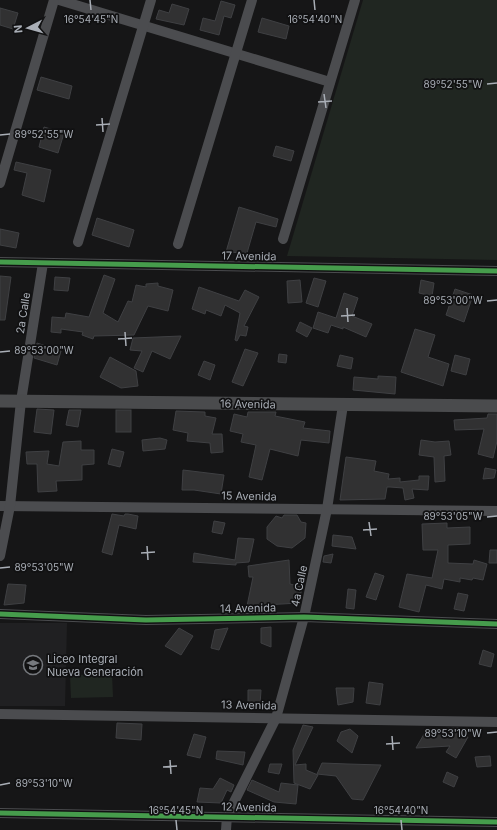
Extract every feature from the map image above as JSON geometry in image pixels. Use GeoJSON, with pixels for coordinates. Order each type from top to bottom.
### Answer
{"type":"FeatureCollection","features":[{"type":"Feature","properties":{"kind":"main road","name":"16 Avenida"},"geometry":{"type":"LineString","coordinates":[[0,401],[497,406]]}},
{"type":"Feature","properties":{"kind":"street"},"geometry":{"type":"LineString","coordinates":[[0,183],[54,0]]}},
{"type":"Feature","properties":{"kind":"street"},"geometry":{"type":"LineString","coordinates":[[59,0],[330,82]]}},
{"type":"Feature","properties":{"kind":"street"},"geometry":{"type":"LineString","coordinates":[[78,242],[151,0]]}},
{"type":"Feature","properties":{"kind":"street"},"geometry":{"type":"LineString","coordinates":[[178,244],[252,0]]}},
{"type":"Feature","properties":{"kind":"street"},"geometry":{"type":"LineString","coordinates":[[283,239],[354,0]]}},
{"type":"Feature","properties":{"kind":"street","name":"17 Avenida"},"geometry":{"type":"LineString","coordinates":[[0,262],[497,271]]}},
{"type":"Feature","properties":{"kind":"street","name":"2a Calle"},"geometry":{"type":"LineString","coordinates":[[0,556],[5,506],[43,263]]}},
{"type":"Feature","properties":{"kind":"street","name":"4a Calle"},"geometry":{"type":"LineString","coordinates":[[226,830],[227,816],[276,718],[304,617],[327,509],[343,405]]}},
{"type":"Feature","properties":{"kind":"street","name":"15 Avenida"},"geometry":{"type":"LineString","coordinates":[[5,506],[497,511]]}},
{"type":"Feature","properties":{"kind":"street","name":"14 Avenida"},"geometry":{"type":"LineString","coordinates":[[0,614],[146,620],[304,617],[497,624]]}},
{"type":"Feature","properties":{"kind":"street","name":"13 Avenida"},"geometry":{"type":"LineString","coordinates":[[0,714],[497,722]]}},
{"type":"Feature","properties":{"kind":"street","name":"12 Avenida"},"geometry":{"type":"LineString","coordinates":[[0,813],[497,822]]}},
{"type":"Feature","properties":{"kind":"shaded area"},"geometry":{"type":"Polygon","coordinates":[[[363,0],[497,0],[497,260],[287,256],[363,0]]]}},
{"type":"Feature","properties":{"kind":"shaded area","name":"Liceo Integral Nueva Generación"},"geometry":{"type":"Polygon","coordinates":[[[0,623],[67,623],[65,706],[0,706],[0,623]]]}},
{"type":"Feature","properties":{"kind":"shaded area"},"geometry":{"type":"Polygon","coordinates":[[[112,674],[113,697],[71,698],[70,675],[112,674]]]}},
{"type":"Feature","properties":{"kind":"building"},"geometry":{"type":"Polygon","coordinates":[[[221,1],[235,5],[231,18],[224,16],[219,35],[200,30],[203,18],[215,21],[221,1]]]}},
{"type":"Feature","properties":{"kind":"building"},"geometry":{"type":"Polygon","coordinates":[[[172,4],[189,9],[184,25],[156,19],[159,10],[169,13],[172,4]]]}},
{"type":"Feature","properties":{"kind":"building"},"geometry":{"type":"Polygon","coordinates":[[[0,8],[18,13],[13,29],[0,25],[0,8]]]}},
{"type":"Feature","properties":{"kind":"building"},"geometry":{"type":"Polygon","coordinates":[[[262,18],[289,26],[286,39],[258,32],[262,18]]]}},
{"type":"Feature","properties":{"kind":"building"},"geometry":{"type":"Polygon","coordinates":[[[41,77],[72,86],[69,99],[37,90],[41,77]]]}},
{"type":"Feature","properties":{"kind":"building"},"geometry":{"type":"Polygon","coordinates":[[[44,127],[64,133],[58,153],[39,147],[44,127]]]}},
{"type":"Feature","properties":{"kind":"building"},"geometry":{"type":"Polygon","coordinates":[[[276,146],[294,151],[291,161],[273,156],[276,146]]]}},
{"type":"Feature","properties":{"kind":"building"},"geometry":{"type":"Polygon","coordinates":[[[16,162],[51,170],[44,202],[22,195],[27,173],[14,170],[16,162]]]}},
{"type":"Feature","properties":{"kind":"building"},"geometry":{"type":"Polygon","coordinates":[[[239,207],[278,219],[276,227],[256,222],[247,253],[226,252],[239,207]]]}},
{"type":"Feature","properties":{"kind":"building"},"geometry":{"type":"Polygon","coordinates":[[[97,218],[134,230],[129,247],[92,235],[97,218]]]}},
{"type":"Feature","properties":{"kind":"building"},"geometry":{"type":"Polygon","coordinates":[[[0,229],[19,233],[16,248],[0,245],[0,229]]]}},
{"type":"Feature","properties":{"kind":"building"},"geometry":{"type":"Polygon","coordinates":[[[104,275],[115,279],[103,313],[118,322],[128,301],[132,302],[136,285],[146,287],[146,284],[158,283],[158,286],[173,290],[168,311],[148,306],[134,335],[94,336],[93,339],[82,335],[83,332],[61,329],[61,333],[51,332],[52,317],[65,318],[66,313],[89,317],[104,275]]]}},
{"type":"Feature","properties":{"kind":"building"},"geometry":{"type":"Polygon","coordinates":[[[0,276],[11,277],[5,320],[0,320],[0,276]]]}},
{"type":"Feature","properties":{"kind":"building"},"geometry":{"type":"Polygon","coordinates":[[[55,277],[70,278],[68,291],[54,290],[55,277]]]}},
{"type":"Feature","properties":{"kind":"building"},"geometry":{"type":"Polygon","coordinates":[[[314,278],[326,281],[318,307],[306,303],[314,278]]]}},
{"type":"Feature","properties":{"kind":"building"},"geometry":{"type":"Polygon","coordinates":[[[300,280],[302,302],[288,303],[287,281],[300,280]]]}},
{"type":"Feature","properties":{"kind":"building"},"geometry":{"type":"Polygon","coordinates":[[[421,280],[434,283],[432,296],[419,293],[421,280]]]}},
{"type":"Feature","properties":{"kind":"building"},"geometry":{"type":"Polygon","coordinates":[[[199,287],[239,301],[245,290],[259,297],[244,326],[248,327],[246,336],[240,335],[237,341],[235,340],[240,313],[225,305],[221,316],[206,310],[205,314],[192,309],[199,287]]]}},
{"type":"Feature","properties":{"kind":"building"},"geometry":{"type":"Polygon","coordinates":[[[455,289],[473,295],[464,322],[446,315],[455,289]]]}},
{"type":"Feature","properties":{"kind":"building"},"geometry":{"type":"Polygon","coordinates":[[[344,293],[358,298],[352,316],[372,324],[366,337],[343,327],[343,329],[331,325],[328,333],[313,328],[318,312],[336,318],[344,293]]]}},
{"type":"Feature","properties":{"kind":"building"},"geometry":{"type":"Polygon","coordinates":[[[300,322],[312,328],[307,337],[296,331],[300,322]]]}},
{"type":"Feature","properties":{"kind":"building"},"geometry":{"type":"Polygon","coordinates":[[[415,329],[435,335],[428,357],[449,364],[443,386],[401,372],[415,329]]]}},
{"type":"Feature","properties":{"kind":"building"},"geometry":{"type":"Polygon","coordinates":[[[181,336],[170,359],[152,351],[143,372],[134,368],[142,351],[130,350],[133,338],[181,336]]]}},
{"type":"Feature","properties":{"kind":"building"},"geometry":{"type":"Polygon","coordinates":[[[37,343],[61,351],[57,365],[34,358],[37,343]]]}},
{"type":"Feature","properties":{"kind":"building"},"geometry":{"type":"Polygon","coordinates":[[[245,349],[258,353],[243,386],[232,382],[245,349]]]}},
{"type":"Feature","properties":{"kind":"building"},"geometry":{"type":"Polygon","coordinates":[[[279,354],[287,355],[286,363],[278,362],[279,354]]]}},
{"type":"Feature","properties":{"kind":"building"},"geometry":{"type":"Polygon","coordinates":[[[340,355],[353,358],[351,369],[337,366],[340,355]]]}},
{"type":"Feature","properties":{"kind":"building"},"geometry":{"type":"Polygon","coordinates":[[[455,355],[470,359],[466,375],[451,371],[455,355]]]}},
{"type":"Feature","properties":{"kind":"building"},"geometry":{"type":"Polygon","coordinates":[[[110,357],[136,371],[138,386],[121,388],[100,377],[110,357]]]}},
{"type":"Feature","properties":{"kind":"building"},"geometry":{"type":"Polygon","coordinates":[[[204,361],[215,365],[210,380],[198,375],[204,361]]]}},
{"type":"Feature","properties":{"kind":"building"},"geometry":{"type":"Polygon","coordinates":[[[378,376],[396,377],[395,394],[353,390],[354,377],[378,379],[378,376]]]}},
{"type":"Feature","properties":{"kind":"building"},"geometry":{"type":"Polygon","coordinates":[[[37,409],[54,410],[51,434],[34,432],[37,409]]]}},
{"type":"Feature","properties":{"kind":"building"},"geometry":{"type":"Polygon","coordinates":[[[69,410],[81,410],[78,427],[66,425],[69,410]]]}},
{"type":"Feature","properties":{"kind":"building"},"geometry":{"type":"Polygon","coordinates":[[[116,410],[131,410],[131,432],[116,432],[116,410]]]}},
{"type":"Feature","properties":{"kind":"building"},"geometry":{"type":"Polygon","coordinates":[[[176,411],[205,412],[205,416],[216,418],[212,434],[222,434],[223,452],[211,453],[210,443],[187,441],[188,433],[173,430],[176,411]]]}},
{"type":"Feature","properties":{"kind":"building"},"geometry":{"type":"Polygon","coordinates":[[[248,412],[276,412],[275,416],[305,422],[303,428],[330,431],[329,443],[301,440],[298,456],[270,449],[262,480],[249,477],[256,445],[241,442],[243,434],[230,431],[234,414],[247,417],[248,412]]]}},
{"type":"Feature","properties":{"kind":"building"},"geometry":{"type":"Polygon","coordinates":[[[488,414],[497,414],[497,441],[493,458],[478,454],[484,429],[455,430],[454,420],[487,418],[488,414]]]}},
{"type":"Feature","properties":{"kind":"building"},"geometry":{"type":"Polygon","coordinates":[[[160,438],[167,440],[165,449],[143,451],[142,440],[160,438]]]}},
{"type":"Feature","properties":{"kind":"building"},"geometry":{"type":"Polygon","coordinates":[[[421,440],[435,442],[449,441],[451,455],[444,456],[445,481],[435,482],[434,457],[419,455],[421,440]]]}},
{"type":"Feature","properties":{"kind":"building"},"geometry":{"type":"Polygon","coordinates":[[[81,441],[81,450],[94,450],[94,464],[82,465],[82,480],[56,481],[57,491],[38,492],[37,464],[27,464],[26,452],[49,451],[47,464],[59,466],[63,442],[81,441]]]}},
{"type":"Feature","properties":{"kind":"building"},"geometry":{"type":"Polygon","coordinates":[[[112,449],[124,452],[120,467],[108,464],[112,449]]]}},
{"type":"Feature","properties":{"kind":"building"},"geometry":{"type":"Polygon","coordinates":[[[346,457],[376,461],[374,471],[389,474],[388,479],[400,478],[400,482],[419,480],[419,476],[429,476],[428,490],[412,489],[414,498],[405,500],[403,488],[387,487],[385,499],[340,500],[346,457]]]}},
{"type":"Feature","properties":{"kind":"building"},"geometry":{"type":"Polygon","coordinates":[[[485,468],[496,470],[494,478],[483,479],[485,468]]]}},
{"type":"Feature","properties":{"kind":"building"},"geometry":{"type":"Polygon","coordinates":[[[183,470],[224,475],[221,494],[194,490],[182,490],[183,470]]]}},
{"type":"Feature","properties":{"kind":"building"},"geometry":{"type":"Polygon","coordinates":[[[112,514],[124,516],[125,514],[128,514],[138,516],[136,529],[119,525],[112,555],[102,552],[112,514]]]}},
{"type":"Feature","properties":{"kind":"building"},"geometry":{"type":"Polygon","coordinates":[[[284,515],[297,515],[301,522],[306,523],[305,538],[292,548],[277,546],[267,539],[267,527],[276,516],[282,518],[284,515]]]}},
{"type":"Feature","properties":{"kind":"building"},"geometry":{"type":"Polygon","coordinates":[[[214,521],[225,523],[222,534],[212,532],[214,521]]]}},
{"type":"Feature","properties":{"kind":"building"},"geometry":{"type":"Polygon","coordinates":[[[447,523],[447,528],[470,527],[470,544],[448,545],[448,563],[473,564],[474,560],[487,564],[483,580],[460,578],[460,582],[444,579],[442,589],[426,585],[419,612],[399,607],[407,574],[432,578],[438,550],[423,550],[422,524],[447,523]]]}},
{"type":"Feature","properties":{"kind":"building"},"geometry":{"type":"Polygon","coordinates":[[[333,535],[352,537],[356,549],[332,546],[333,535]]]}},
{"type":"Feature","properties":{"kind":"building"},"geometry":{"type":"Polygon","coordinates":[[[238,538],[254,539],[249,562],[236,563],[236,565],[193,562],[194,553],[235,560],[238,538]]]}},
{"type":"Feature","properties":{"kind":"building"},"geometry":{"type":"Polygon","coordinates":[[[490,550],[497,550],[497,563],[489,563],[490,550]]]}},
{"type":"Feature","properties":{"kind":"building"},"geometry":{"type":"Polygon","coordinates":[[[333,554],[331,563],[323,562],[324,556],[333,554]]]}},
{"type":"Feature","properties":{"kind":"building"},"geometry":{"type":"Polygon","coordinates":[[[289,560],[290,584],[302,587],[299,603],[247,606],[253,577],[249,577],[248,566],[289,560]]]}},
{"type":"Feature","properties":{"kind":"building"},"geometry":{"type":"Polygon","coordinates":[[[375,573],[384,576],[376,600],[366,597],[375,573]]]}},
{"type":"Feature","properties":{"kind":"building"},"geometry":{"type":"Polygon","coordinates":[[[8,584],[26,585],[24,603],[4,605],[8,584]]]}},
{"type":"Feature","properties":{"kind":"building"},"geometry":{"type":"Polygon","coordinates":[[[348,589],[356,590],[354,609],[346,608],[348,589]]]}},
{"type":"Feature","properties":{"kind":"building"},"geometry":{"type":"Polygon","coordinates":[[[458,593],[468,595],[464,611],[454,609],[458,593]]]}},
{"type":"Feature","properties":{"kind":"building"},"geometry":{"type":"Polygon","coordinates":[[[271,627],[271,647],[261,643],[261,628],[271,627]]]}},
{"type":"Feature","properties":{"kind":"building"},"geometry":{"type":"Polygon","coordinates":[[[179,628],[193,636],[181,655],[165,646],[179,628]]]}},
{"type":"Feature","properties":{"kind":"building"},"geometry":{"type":"Polygon","coordinates":[[[228,628],[219,650],[211,648],[215,630],[228,628]]]}},
{"type":"Feature","properties":{"kind":"building"},"geometry":{"type":"Polygon","coordinates":[[[483,650],[494,654],[491,667],[479,664],[483,650]]]}},
{"type":"Feature","properties":{"kind":"building"},"geometry":{"type":"Polygon","coordinates":[[[369,682],[383,684],[380,705],[366,703],[369,682]]]}},
{"type":"Feature","properties":{"kind":"building"},"geometry":{"type":"Polygon","coordinates":[[[336,688],[354,688],[353,702],[338,705],[336,688]]]}},
{"type":"Feature","properties":{"kind":"building"},"geometry":{"type":"Polygon","coordinates":[[[248,690],[261,690],[260,705],[248,706],[248,690]]]}},
{"type":"Feature","properties":{"kind":"building"},"geometry":{"type":"Polygon","coordinates":[[[117,723],[142,724],[141,740],[116,738],[117,723]]]}},
{"type":"Feature","properties":{"kind":"building"},"geometry":{"type":"Polygon","coordinates":[[[303,725],[313,727],[295,765],[306,764],[306,770],[318,775],[310,789],[294,783],[293,750],[303,725]]]}},
{"type":"Feature","properties":{"kind":"building"},"geometry":{"type":"Polygon","coordinates":[[[459,728],[457,731],[468,737],[456,758],[446,752],[450,746],[416,748],[427,729],[459,728]]]}},
{"type":"Feature","properties":{"kind":"building"},"geometry":{"type":"Polygon","coordinates":[[[350,729],[358,736],[352,753],[337,741],[341,732],[350,729]]]}},
{"type":"Feature","properties":{"kind":"building"},"geometry":{"type":"Polygon","coordinates":[[[194,734],[206,737],[200,758],[187,755],[194,734]]]}},
{"type":"Feature","properties":{"kind":"building"},"geometry":{"type":"Polygon","coordinates":[[[217,751],[245,752],[243,765],[216,759],[217,751]]]}},
{"type":"Feature","properties":{"kind":"building"},"geometry":{"type":"Polygon","coordinates":[[[490,756],[491,766],[477,767],[475,757],[490,756]]]}},
{"type":"Feature","properties":{"kind":"building"},"geometry":{"type":"Polygon","coordinates":[[[322,763],[381,765],[363,800],[352,799],[336,776],[317,774],[322,763]]]}},
{"type":"Feature","properties":{"kind":"building"},"geometry":{"type":"Polygon","coordinates":[[[270,764],[282,764],[279,774],[268,772],[270,764]]]}},
{"type":"Feature","properties":{"kind":"building"},"geometry":{"type":"Polygon","coordinates":[[[447,772],[458,777],[454,787],[443,782],[447,772]]]}},
{"type":"Feature","properties":{"kind":"building"},"geometry":{"type":"Polygon","coordinates":[[[220,778],[234,785],[231,792],[227,790],[221,803],[197,802],[200,788],[213,789],[220,778]]]}},
{"type":"Feature","properties":{"kind":"building"},"geometry":{"type":"Polygon","coordinates":[[[252,780],[279,792],[281,783],[298,785],[296,804],[274,802],[247,790],[252,780]]]}},
{"type":"Feature","properties":{"kind":"cycle path"},"geometry":{"type":"LineString","coordinates":[[0,262],[497,271]]}},
{"type":"Feature","properties":{"kind":"cycle path"},"geometry":{"type":"LineString","coordinates":[[0,614],[146,620],[304,617],[497,624]]}},
{"type":"Feature","properties":{"kind":"cycle path"},"geometry":{"type":"LineString","coordinates":[[0,813],[497,822]]}},
{"type":"Feature","properties":{"kind":"place","name":"Liceo Integral Nueva Generación"},"geometry":{"type":"Point","coordinates":[33,665]}}]}
